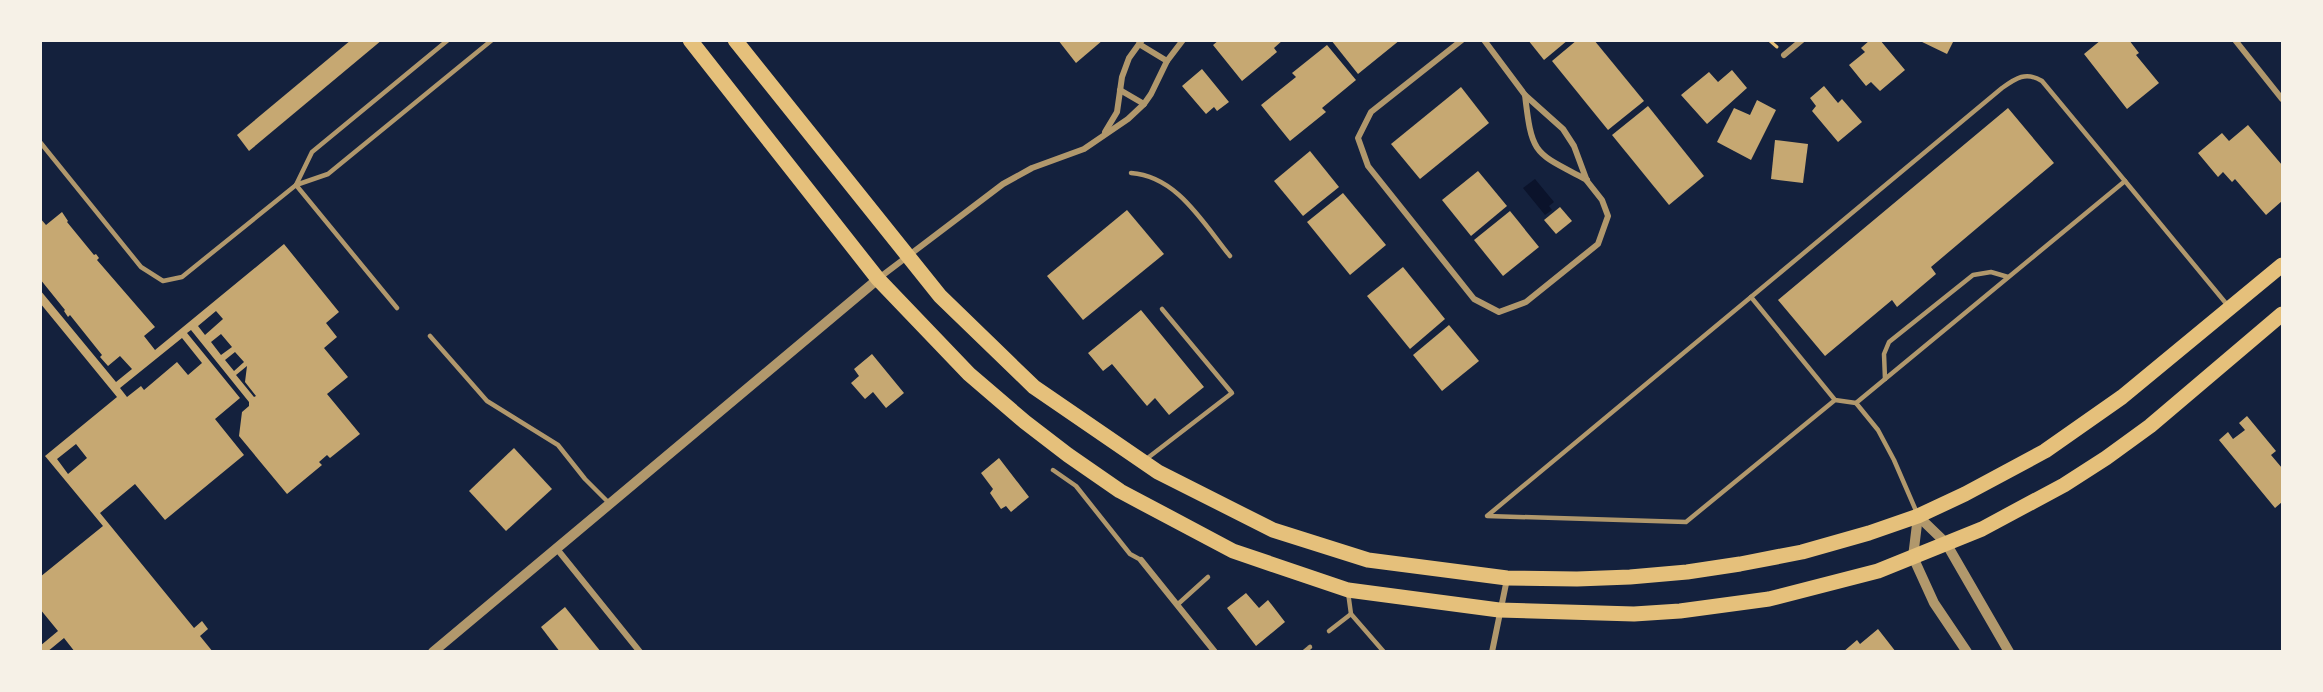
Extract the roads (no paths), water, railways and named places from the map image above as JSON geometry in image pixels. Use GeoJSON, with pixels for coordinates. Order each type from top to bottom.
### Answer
{"type":"FeatureCollection","features":[{"type":"Feature","properties":{"kind":"main road"},"geometry":{"type":"LineString","coordinates":[[690,40],[878,279],[969,374],[1068,455],[1120,491],[1233,551],[1348,590],[1499,610],[1634,614],[1725,606],[1769,599],[1878,571],[1982,529],[2027,506],[2106,458],[2187,396],[2283,314]]}},
{"type":"Feature","properties":{"kind":"main road"},"geometry":{"type":"LineString","coordinates":[[735,40],[940,296],[1034,387],[1158,472],[1273,531],[1368,560],[1508,578],[1577,579],[1687,572],[1802,552],[1867,534],[1918,516],[2045,450],[2122,397],[2283,265]]}},
{"type":"Feature","properties":{"kind":"street"},"geometry":{"type":"LineString","coordinates":[[433,651],[908,256],[1003,184],[1032,168],[1084,148],[1128,119],[1151,94],[1167,61],[1183,40]]}},
{"type":"Feature","properties":{"kind":"street"},"geometry":{"type":"LineString","coordinates":[[1462,40],[1371,112],[1358,138],[1368,165],[1474,299],[1498,312],[1526,302],[1598,244],[1608,216],[1602,200],[1587,181],[1574,146],[1563,129],[1525,95],[1484,40]]}},
{"type":"Feature","properties":{"kind":"street"},"geometry":{"type":"LineString","coordinates":[[1784,55],[1802,40]]}},
{"type":"Feature","properties":{"kind":"street"},"geometry":{"type":"LineString","coordinates":[[2235,40],[2283,99]]}},
{"type":"Feature","properties":{"kind":"street"},"geometry":{"type":"LineString","coordinates":[[1103,135],[1117,112],[1120,90],[1129,58],[1140,42],[1167,61]]}},
{"type":"Feature","properties":{"kind":"street"},"geometry":{"type":"LineString","coordinates":[[1120,90],[1144,104]]}},
{"type":"Feature","properties":{"kind":"street"},"geometry":{"type":"LineString","coordinates":[[1525,95],[1529,131],[1535,148],[1546,159],[1587,181]]}},
{"type":"Feature","properties":{"kind":"street"},"geometry":{"type":"LineString","coordinates":[[1918,516],[1946,543],[2009,651]]}},
{"type":"Feature","properties":{"kind":"street"},"geometry":{"type":"LineString","coordinates":[[1918,516],[1913,557],[1934,603],[1967,651]]}},
{"type":"Feature","properties":{"kind":"street"},"geometry":{"type":"LineString","coordinates":[[557,549],[640,651]]}},
{"type":"Feature","properties":{"kind":"street"},"geometry":{"type":"LineString","coordinates":[[1141,560],[1215,651]]}},
{"type":"Feature","properties":{"kind":"street"},"geometry":{"type":"LineString","coordinates":[[1492,651],[1499,610],[1508,578]]}},
{"type":"Feature","properties":{"kind":"lane"},"geometry":{"type":"LineString","coordinates":[[296,185],[312,152],[448,40]]}},
{"type":"Feature","properties":{"kind":"lane"},"geometry":{"type":"LineString","coordinates":[[40,142],[141,267],[164,280],[182,277],[296,185],[328,174],[492,40]]}},
{"type":"Feature","properties":{"kind":"lane"},"geometry":{"type":"LineString","coordinates":[[1836,400],[1686,522],[1487,516],[2002,88],[2020,76],[2034,76],[2042,81],[2230,308]]}},
{"type":"Feature","properties":{"kind":"lane"},"geometry":{"type":"LineString","coordinates":[[1131,173],[1147,174],[1178,193],[1230,256]]}},
{"type":"Feature","properties":{"kind":"lane"},"geometry":{"type":"LineString","coordinates":[[1856,403],[2125,181]]}},
{"type":"Feature","properties":{"kind":"lane"},"geometry":{"type":"LineString","coordinates":[[296,185],[397,308]]}},
{"type":"Feature","properties":{"kind":"lane"},"geometry":{"type":"LineString","coordinates":[[1885,379],[1884,354],[1889,342],[1973,275],[1991,272],[2008,277]]}},
{"type":"Feature","properties":{"kind":"lane"},"geometry":{"type":"LineString","coordinates":[[1751,297],[1836,400],[1856,403],[1878,430],[1918,516]]}},
{"type":"Feature","properties":{"kind":"lane"},"geometry":{"type":"LineString","coordinates":[[1143,462],[1232,393],[1162,309]]}},
{"type":"Feature","properties":{"kind":"lane"},"geometry":{"type":"LineString","coordinates":[[430,336],[487,401],[558,444],[585,479],[610,504]]}},
{"type":"Feature","properties":{"kind":"lane"},"geometry":{"type":"LineString","coordinates":[[1053,470],[1076,486],[1130,554],[1141,560]]}},
{"type":"Feature","properties":{"kind":"lane"},"geometry":{"type":"LineString","coordinates":[[1177,604],[1208,578]]}},
{"type":"Feature","properties":{"kind":"lane"},"geometry":{"type":"LineString","coordinates":[[1348,590],[1351,614],[1384,651]]}},
{"type":"Feature","properties":{"kind":"lane"},"geometry":{"type":"LineString","coordinates":[[1329,632],[1351,614]]}},
{"type":"Feature","properties":{"kind":"lane"},"geometry":{"type":"LineString","coordinates":[[1304,651],[1310,647]]}},
{"type":"Feature","properties":{"kind":"water"},"geometry":{"type":"Polygon","coordinates":[[[1535,179],[1554,202],[1549,206],[1552,210],[1545,215],[1523,188],[1535,179]]]}}]}
